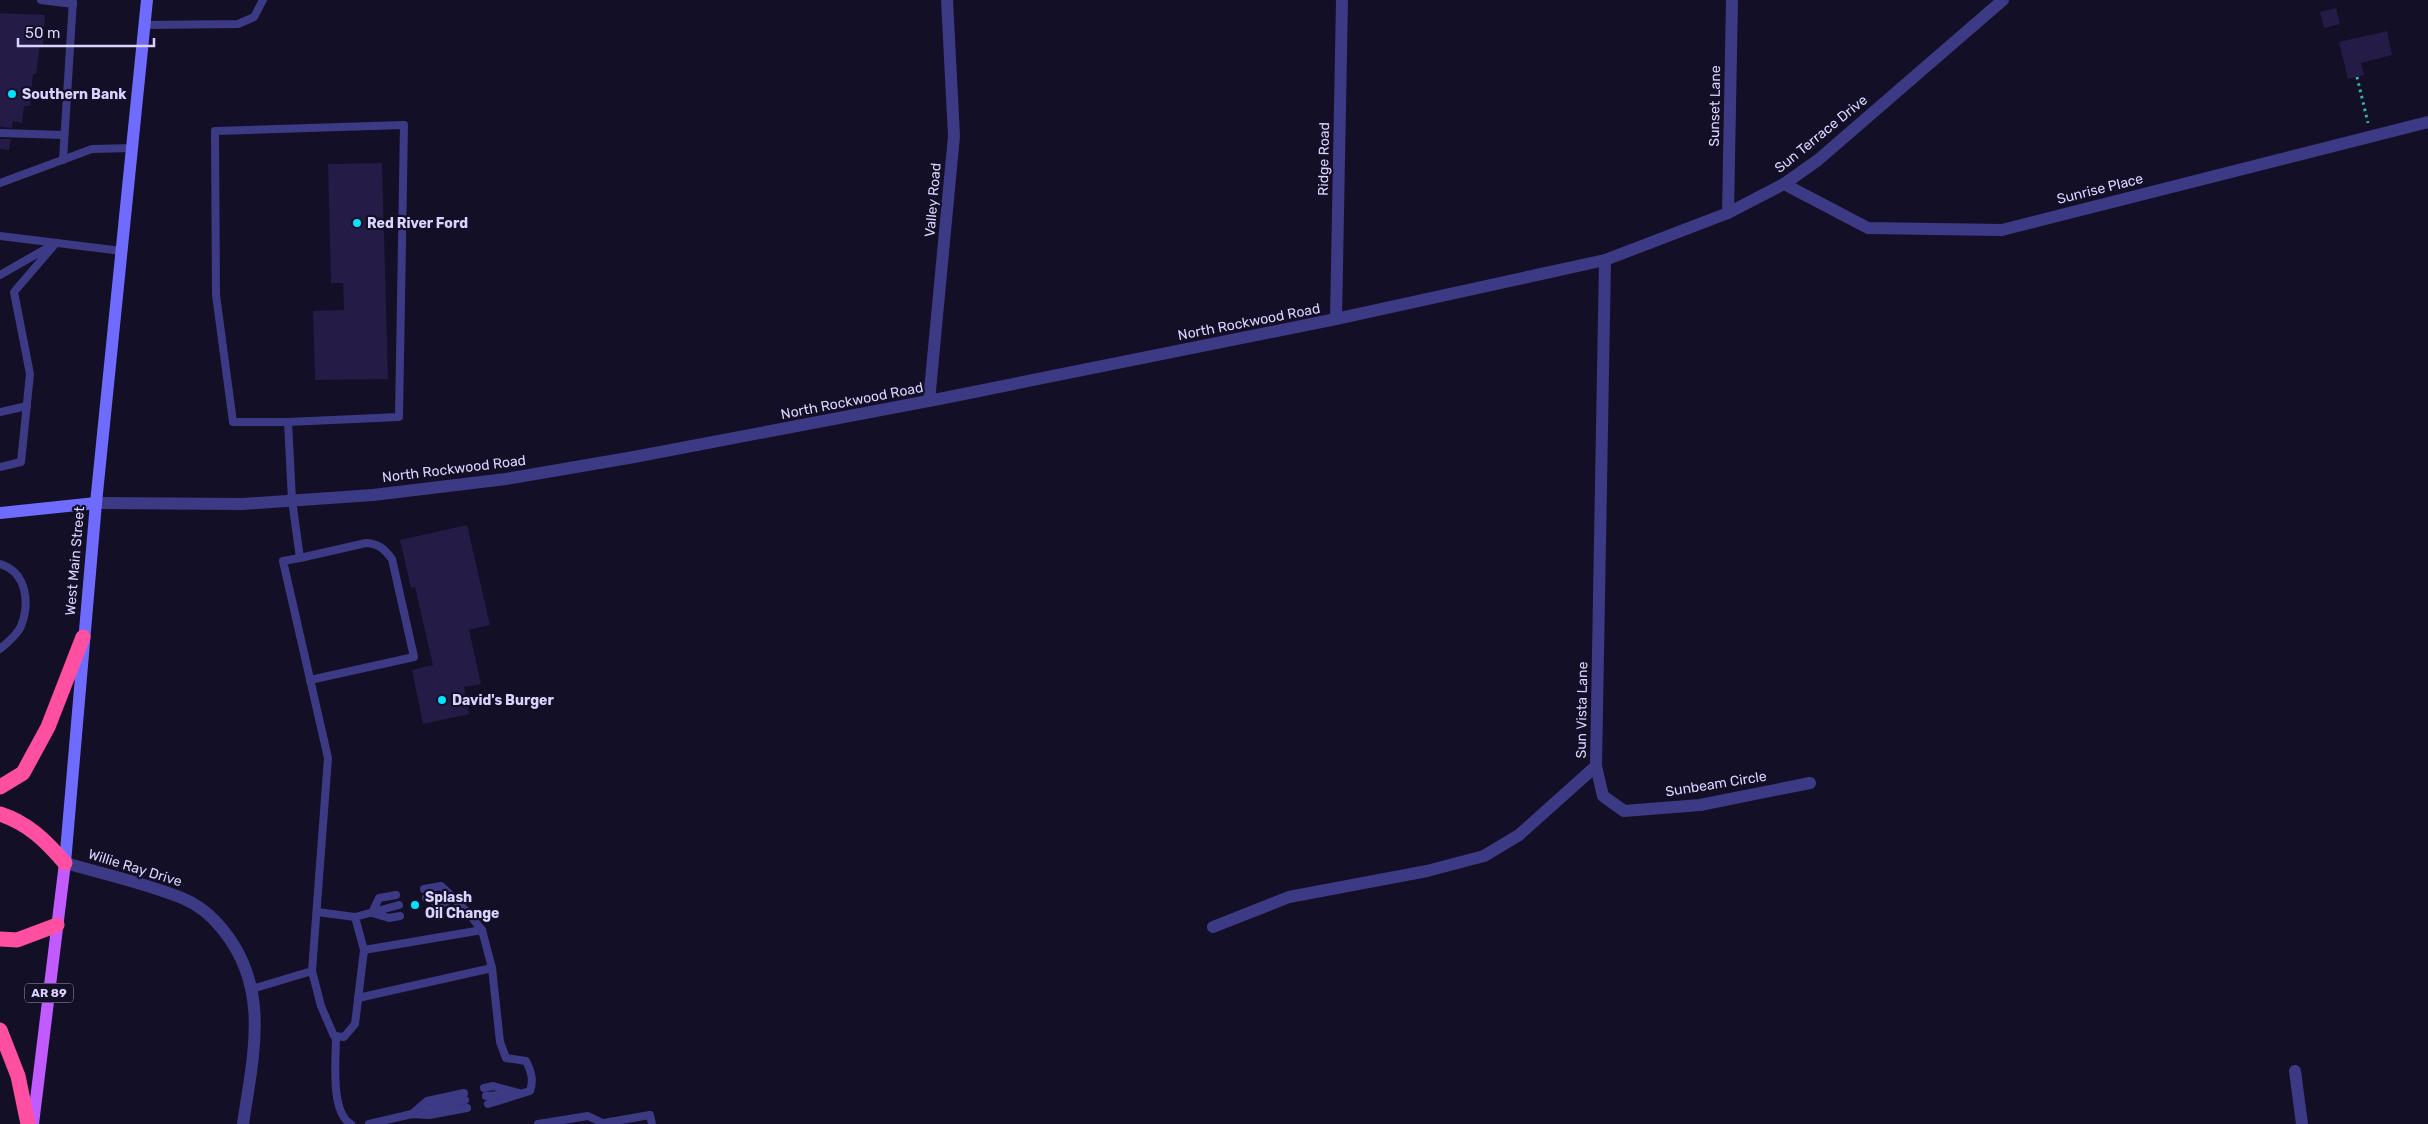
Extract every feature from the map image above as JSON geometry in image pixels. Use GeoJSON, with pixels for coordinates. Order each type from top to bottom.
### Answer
{"type":"FeatureCollection","features":[{"type":"Feature","properties":{"kind":"highway"},"geometry":{"type":"LineString","coordinates":[[0,787],[23,772],[27,765],[48,727],[83,637]]}},
{"type":"Feature","properties":{"kind":"highway"},"geometry":{"type":"LineString","coordinates":[[0,814],[17,819],[43,838],[65,863]]}},
{"type":"Feature","properties":{"kind":"highway"},"geometry":{"type":"LineString","coordinates":[[0,938],[17,940],[57,925]]}},
{"type":"Feature","properties":{"kind":"highway"},"geometry":{"type":"LineString","coordinates":[[0,1030],[18,1076],[28,1124]]}},
{"type":"Feature","properties":{"kind":"main road","name":"West Main Street"},"geometry":{"type":"LineString","coordinates":[[33,1124],[65,863],[83,637],[147,0]]}},
{"type":"Feature","properties":{"kind":"main road"},"geometry":{"type":"LineString","coordinates":[[0,514],[96,503]]}},
{"type":"Feature","properties":{"kind":"street","name":"Valley Road"},"geometry":{"type":"LineString","coordinates":[[929,401],[954,136],[947,0]]}},
{"type":"Feature","properties":{"kind":"street","name":"Ridge Road"},"geometry":{"type":"LineString","coordinates":[[1336,319],[1342,0]]}},
{"type":"Feature","properties":{"kind":"street","name":"Sunset Lane"},"geometry":{"type":"LineString","coordinates":[[1728,213],[1732,0]]}},
{"type":"Feature","properties":{"kind":"street","name":"Sun Terrace Drive"},"geometry":{"type":"LineString","coordinates":[[1605,260],[1728,213],[1784,184],[1818,160],[2003,0]]}},
{"type":"Feature","properties":{"kind":"street","name":"Sunrise Place"},"geometry":{"type":"LineString","coordinates":[[1784,184],[1868,228],[2002,230],[2428,122]]}},
{"type":"Feature","properties":{"kind":"street","name":"North Rockwood Road"},"geometry":{"type":"LineString","coordinates":[[96,503],[243,504],[373,495],[506,479],[929,401],[1336,319],[1605,260]]}},
{"type":"Feature","properties":{"kind":"street","name":"Sun Vista Lane"},"geometry":{"type":"LineString","coordinates":[[1213,927],[1289,897],[1427,870],[1484,856],[1519,835],[1596,766],[1605,260]]}},
{"type":"Feature","properties":{"kind":"street","name":"Sunbeam Circle"},"geometry":{"type":"LineString","coordinates":[[1596,766],[1603,796],[1624,811],[1700,805],[1810,783]]}},
{"type":"Feature","properties":{"kind":"street","name":"Willie Ray Drive"},"geometry":{"type":"LineString","coordinates":[[65,863],[183,898],[210,914],[232,941],[246,968],[252,989],[256,1033],[243,1124]]}},
{"type":"Feature","properties":{"kind":"street"},"geometry":{"type":"LineString","coordinates":[[2295,1071],[2302,1124]]}},
{"type":"Feature","properties":{"kind":"lane"},"geometry":{"type":"LineString","coordinates":[[41,0],[73,2],[63,160]]}},
{"type":"Feature","properties":{"kind":"lane"},"geometry":{"type":"LineString","coordinates":[[144,25],[238,24],[254,17],[263,0]]}},
{"type":"Feature","properties":{"kind":"lane"},"geometry":{"type":"LineString","coordinates":[[404,125],[399,418],[288,422],[233,422],[216,295],[215,131],[404,125]]}},
{"type":"Feature","properties":{"kind":"lane"},"geometry":{"type":"LineString","coordinates":[[0,133],[64,135]]}},
{"type":"Feature","properties":{"kind":"lane"},"geometry":{"type":"LineString","coordinates":[[0,183],[92,149],[132,148]]}},
{"type":"Feature","properties":{"kind":"lane"},"geometry":{"type":"LineString","coordinates":[[0,236],[122,251]]}},
{"type":"Feature","properties":{"kind":"lane"},"geometry":{"type":"LineString","coordinates":[[0,275],[56,243]]}},
{"type":"Feature","properties":{"kind":"lane"},"geometry":{"type":"LineString","coordinates":[[0,467],[20,462],[30,374],[14,292],[56,243]]}},
{"type":"Feature","properties":{"kind":"lane"},"geometry":{"type":"LineString","coordinates":[[0,412],[27,406]]}},
{"type":"Feature","properties":{"kind":"lane"},"geometry":{"type":"LineString","coordinates":[[288,422],[292,500],[300,558]]}},
{"type":"Feature","properties":{"kind":"lane"},"geometry":{"type":"LineString","coordinates":[[310,680],[414,657],[392,560],[384,549],[377,544],[366,543],[283,561],[310,680],[328,758],[312,971],[321,1006],[334,1036],[344,1037],[355,1024],[364,950],[355,917]]}},
{"type":"Feature","properties":{"kind":"lane"},"geometry":{"type":"LineString","coordinates":[[0,564],[18,575],[26,595],[21,628],[0,650]]}},
{"type":"Feature","properties":{"kind":"lane"},"geometry":{"type":"LineString","coordinates":[[424,889],[441,886],[482,930],[492,968],[500,1042],[506,1058],[526,1061],[531,1071],[532,1084],[530,1091],[519,1093],[498,1102],[486,1096],[493,1086],[519,1093]]}},
{"type":"Feature","properties":{"kind":"lane"},"geometry":{"type":"LineString","coordinates":[[426,898],[440,894],[454,898]]}},
{"type":"Feature","properties":{"kind":"lane"},"geometry":{"type":"LineString","coordinates":[[372,913],[379,898],[396,895]]}},
{"type":"Feature","properties":{"kind":"lane"},"geometry":{"type":"LineString","coordinates":[[429,910],[454,898]]}},
{"type":"Feature","properties":{"kind":"lane"},"geometry":{"type":"LineString","coordinates":[[317,912],[355,917],[399,905]]}},
{"type":"Feature","properties":{"kind":"lane"},"geometry":{"type":"LineString","coordinates":[[372,913],[388,918],[400,916]]}},
{"type":"Feature","properties":{"kind":"lane"},"geometry":{"type":"LineString","coordinates":[[364,950],[482,930]]}},
{"type":"Feature","properties":{"kind":"lane"},"geometry":{"type":"LineString","coordinates":[[358,998],[492,968]]}},
{"type":"Feature","properties":{"kind":"lane"},"geometry":{"type":"LineString","coordinates":[[252,989],[312,971]]}},
{"type":"Feature","properties":{"kind":"lane"},"geometry":{"type":"LineString","coordinates":[[336,1036],[337,1106],[346,1121],[351,1124]]}},
{"type":"Feature","properties":{"kind":"lane"},"geometry":{"type":"LineString","coordinates":[[368,1124],[412,1114],[464,1096]]}},
{"type":"Feature","properties":{"kind":"lane"},"geometry":{"type":"LineString","coordinates":[[412,1114],[429,1116],[467,1108]]}},
{"type":"Feature","properties":{"kind":"lane"},"geometry":{"type":"LineString","coordinates":[[538,1124],[588,1116],[605,1124],[650,1114],[652,1124]]}},
{"type":"Feature","properties":{"kind":"path"},"geometry":{"type":"LineString","coordinates":[[2357,77],[2371,136]]}},
{"type":"Feature","properties":{"kind":"building"},"geometry":{"type":"Polygon","coordinates":[[[2336,8],[2340,24],[2324,28],[2320,12],[2336,8]]]}},
{"type":"Feature","properties":{"kind":"building"},"geometry":{"type":"Polygon","coordinates":[[[0,13],[45,15],[43,45],[40,45],[36,74],[33,74],[30,106],[24,106],[22,123],[13,121],[12,128],[0,127],[0,13]]]}},
{"type":"Feature","properties":{"kind":"building"},"geometry":{"type":"Polygon","coordinates":[[[2387,31],[2392,55],[2361,63],[2364,75],[2348,79],[2339,42],[2387,31]]]}},
{"type":"Feature","properties":{"kind":"building"},"geometry":{"type":"Polygon","coordinates":[[[0,139],[11,139],[9,150],[0,149],[0,139]]]}},
{"type":"Feature","properties":{"kind":"building","name":"Red River Ford"},"geometry":{"type":"Polygon","coordinates":[[[382,163],[388,379],[315,380],[313,311],[344,310],[343,283],[331,283],[328,164],[382,163]]]}},
{"type":"Feature","properties":{"kind":"building"},"geometry":{"type":"Polygon","coordinates":[[[467,525],[490,625],[469,630],[481,684],[464,687],[469,714],[423,724],[412,670],[433,665],[415,587],[411,588],[400,540],[467,525]]]}},
{"type":"Feature","properties":{"kind":"place","name":"Southern Bank"},"geometry":{"type":"Point","coordinates":[12,94]}},
{"type":"Feature","properties":{"kind":"place","name":"Red River Ford"},"geometry":{"type":"Point","coordinates":[357,223]}},
{"type":"Feature","properties":{"kind":"place","name":"David's Burger"},"geometry":{"type":"Point","coordinates":[442,700]}},
{"type":"Feature","properties":{"kind":"place","name":"Splash Oil Change"},"geometry":{"type":"Point","coordinates":[415,905]}}]}
